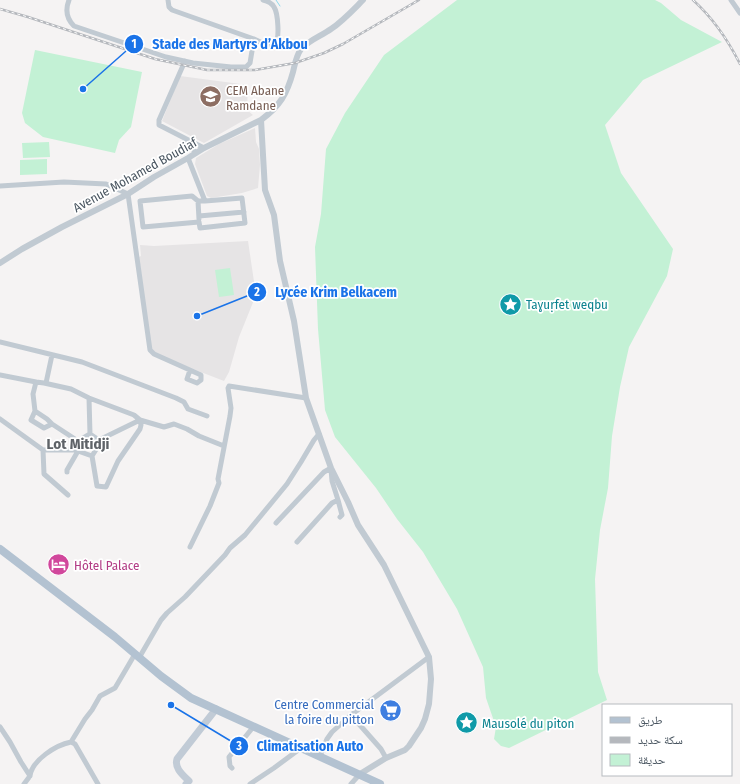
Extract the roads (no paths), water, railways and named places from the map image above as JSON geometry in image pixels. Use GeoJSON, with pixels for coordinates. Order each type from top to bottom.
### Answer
{"type":"FeatureCollection","features":[{"type":"Feature","properties":{"kind":"main road"},"geometry":{"type":"LineString","coordinates":[[0,549],[109,633],[160,676],[191,698],[380,784]]}},
{"type":"Feature","properties":{"kind":"main road"},"geometry":{"type":"LineString","coordinates":[[189,783],[177,768],[177,759],[216,709]]}},
{"type":"Feature","properties":{"kind":"street"},"geometry":{"type":"LineString","coordinates":[[69,0],[66,10],[67,17],[74,26],[185,62],[231,67],[246,67],[250,63],[254,39]]}},
{"type":"Feature","properties":{"kind":"street"},"geometry":{"type":"LineString","coordinates":[[168,0],[169,7],[172,10],[254,39],[269,46],[274,46],[276,44],[278,26],[277,16],[272,4],[263,0]]}},
{"type":"Feature","properties":{"kind":"street","name":"Avenue Mohamed Boudiaf"},"geometry":{"type":"LineString","coordinates":[[0,263],[62,227],[128,194],[204,148],[261,120],[275,109],[286,93],[296,58],[301,50],[310,42],[332,28],[363,0]]}},
{"type":"Feature","properties":{"kind":"street"},"geometry":{"type":"LineString","coordinates":[[732,1],[740,3]]}},
{"type":"Feature","properties":{"kind":"street"},"geometry":{"type":"LineString","coordinates":[[732,1],[740,13]]}},
{"type":"Feature","properties":{"kind":"street"},"geometry":{"type":"LineString","coordinates":[[185,62],[159,120],[159,125],[204,148]]}},
{"type":"Feature","properties":{"kind":"street"},"geometry":{"type":"LineString","coordinates":[[261,120],[265,190],[274,215],[280,261],[294,321],[306,398],[331,468],[358,525],[384,565],[429,657],[431,679],[429,704],[421,728],[410,746],[405,750],[386,758],[360,774],[351,784]]}},
{"type":"Feature","properties":{"kind":"street"},"geometry":{"type":"LineString","coordinates":[[184,138],[196,154]]}},
{"type":"Feature","properties":{"kind":"street"},"geometry":{"type":"LineString","coordinates":[[188,158],[205,201]]}},
{"type":"Feature","properties":{"kind":"street"},"geometry":{"type":"LineString","coordinates":[[0,186],[64,182],[106,184],[128,194],[150,350],[154,354],[190,370]]}},
{"type":"Feature","properties":{"kind":"street"},"geometry":{"type":"LineString","coordinates":[[198,201],[199,219],[200,228],[245,223],[244,212],[242,198],[198,201],[192,196],[140,201],[143,227],[199,219],[244,212]]}},
{"type":"Feature","properties":{"kind":"street"},"geometry":{"type":"LineString","coordinates":[[0,342],[82,362],[159,391],[184,402],[188,408],[207,416]]}},
{"type":"Feature","properties":{"kind":"street"},"geometry":{"type":"LineString","coordinates":[[46,383],[52,355]]}},
{"type":"Feature","properties":{"kind":"street"},"geometry":{"type":"LineString","coordinates":[[0,375],[71,389],[88,398],[134,415],[140,420],[164,427],[174,424],[224,446]]}},
{"type":"Feature","properties":{"kind":"street"},"geometry":{"type":"LineString","coordinates":[[36,382],[33,394],[35,411],[31,420],[44,428],[52,424]]}},
{"type":"Feature","properties":{"kind":"street"},"geometry":{"type":"LineString","coordinates":[[190,547],[210,506],[219,483],[218,479],[230,416],[229,386],[306,398]]}},
{"type":"Feature","properties":{"kind":"street"},"geometry":{"type":"LineString","coordinates":[[88,398],[90,434]]}},
{"type":"Feature","properties":{"kind":"street"},"geometry":{"type":"LineString","coordinates":[[35,411],[78,441]]}},
{"type":"Feature","properties":{"kind":"street"},"geometry":{"type":"LineString","coordinates":[[0,419],[43,450],[78,451],[92,456]]}},
{"type":"Feature","properties":{"kind":"street"},"geometry":{"type":"LineString","coordinates":[[140,420],[140,429],[118,461],[106,487],[97,486],[92,456],[97,448],[99,440],[140,420]]}},
{"type":"Feature","properties":{"kind":"street"},"geometry":{"type":"LineString","coordinates":[[90,434],[99,440]]}},
{"type":"Feature","properties":{"kind":"street"},"geometry":{"type":"LineString","coordinates":[[78,441],[90,434]]}},
{"type":"Feature","properties":{"kind":"street"},"geometry":{"type":"LineString","coordinates":[[24,784],[30,776],[31,771],[46,754],[54,748],[71,742],[100,696],[115,688],[166,613],[185,597],[230,548],[246,535],[287,484],[319,434]]}},
{"type":"Feature","properties":{"kind":"street"},"geometry":{"type":"LineString","coordinates":[[67,472],[78,451],[78,441]]}},
{"type":"Feature","properties":{"kind":"street"},"geometry":{"type":"LineString","coordinates":[[43,450],[44,474],[68,495]]}},
{"type":"Feature","properties":{"kind":"street"},"geometry":{"type":"LineString","coordinates":[[331,468],[332,481],[342,515],[340,517]]}},
{"type":"Feature","properties":{"kind":"street"},"geometry":{"type":"LineString","coordinates":[[276,523],[324,472],[331,468]]}},
{"type":"Feature","properties":{"kind":"street"},"geometry":{"type":"LineString","coordinates":[[297,542],[332,503],[338,500]]}},
{"type":"Feature","properties":{"kind":"street"},"geometry":{"type":"LineString","coordinates":[[320,756],[327,739],[332,732],[351,715],[429,657]]}},
{"type":"Feature","properties":{"kind":"street"},"geometry":{"type":"LineString","coordinates":[[351,715],[381,749],[386,758]]}},
{"type":"Feature","properties":{"kind":"street"},"geometry":{"type":"LineString","coordinates":[[232,768],[230,766],[229,757],[254,726]]}},
{"type":"Feature","properties":{"kind":"street"},"geometry":{"type":"LineString","coordinates":[[0,727],[30,776]]}},
{"type":"Feature","properties":{"kind":"street"},"geometry":{"type":"LineString","coordinates":[[71,742],[75,744],[98,784]]}},
{"type":"Feature","properties":{"kind":"street"},"geometry":{"type":"LineString","coordinates":[[250,784],[301,748]]}},
{"type":"Feature","properties":{"kind":"waterway"},"geometry":{"type":"LineString","coordinates":[[276,0],[280,6]]}},
{"type":"Feature","properties":{"kind":"railway"},"geometry":{"type":"LineString","coordinates":[[0,9],[155,59],[207,70],[255,70],[295,63],[324,53],[343,44],[419,0]]}},
{"type":"Feature","properties":{"kind":"railway"},"geometry":{"type":"LineString","coordinates":[[693,0],[720,30],[740,64]]}},
{"type":"Feature","properties":{"kind":"place","name":"Stade des Martyrs d’Akbou"},"geometry":{"type":"Point","coordinates":[83,89]}},
{"type":"Feature","properties":{"kind":"place","name":"CEM Abane Ramdane"},"geometry":{"type":"Point","coordinates":[210,97]}},
{"type":"Feature","properties":{"kind":"place","name":"Taɣuṛfet weqbu"},"geometry":{"type":"Point","coordinates":[511,304]}},
{"type":"Feature","properties":{"kind":"place","name":"Lycée Krim Belkacem"},"geometry":{"type":"Point","coordinates":[197,316]}},
{"type":"Feature","properties":{"kind":"place","name":"Hôtel Palace"},"geometry":{"type":"Point","coordinates":[59,565]}},
{"type":"Feature","properties":{"kind":"place","name":"Climatisation Auto"},"geometry":{"type":"Point","coordinates":[171,705]}},
{"type":"Feature","properties":{"kind":"place","name":"Centre Commercial la foire du pitton"},"geometry":{"type":"Point","coordinates":[390,711]}},
{"type":"Feature","properties":{"kind":"place","name":"Mausolé du piton"},"geometry":{"type":"Point","coordinates":[467,723]}},
{"type":"Feature","properties":{"kind":"district","name":"Lot Mitidji"},"geometry":{"type":"Point","coordinates":[78,444]}}]}
